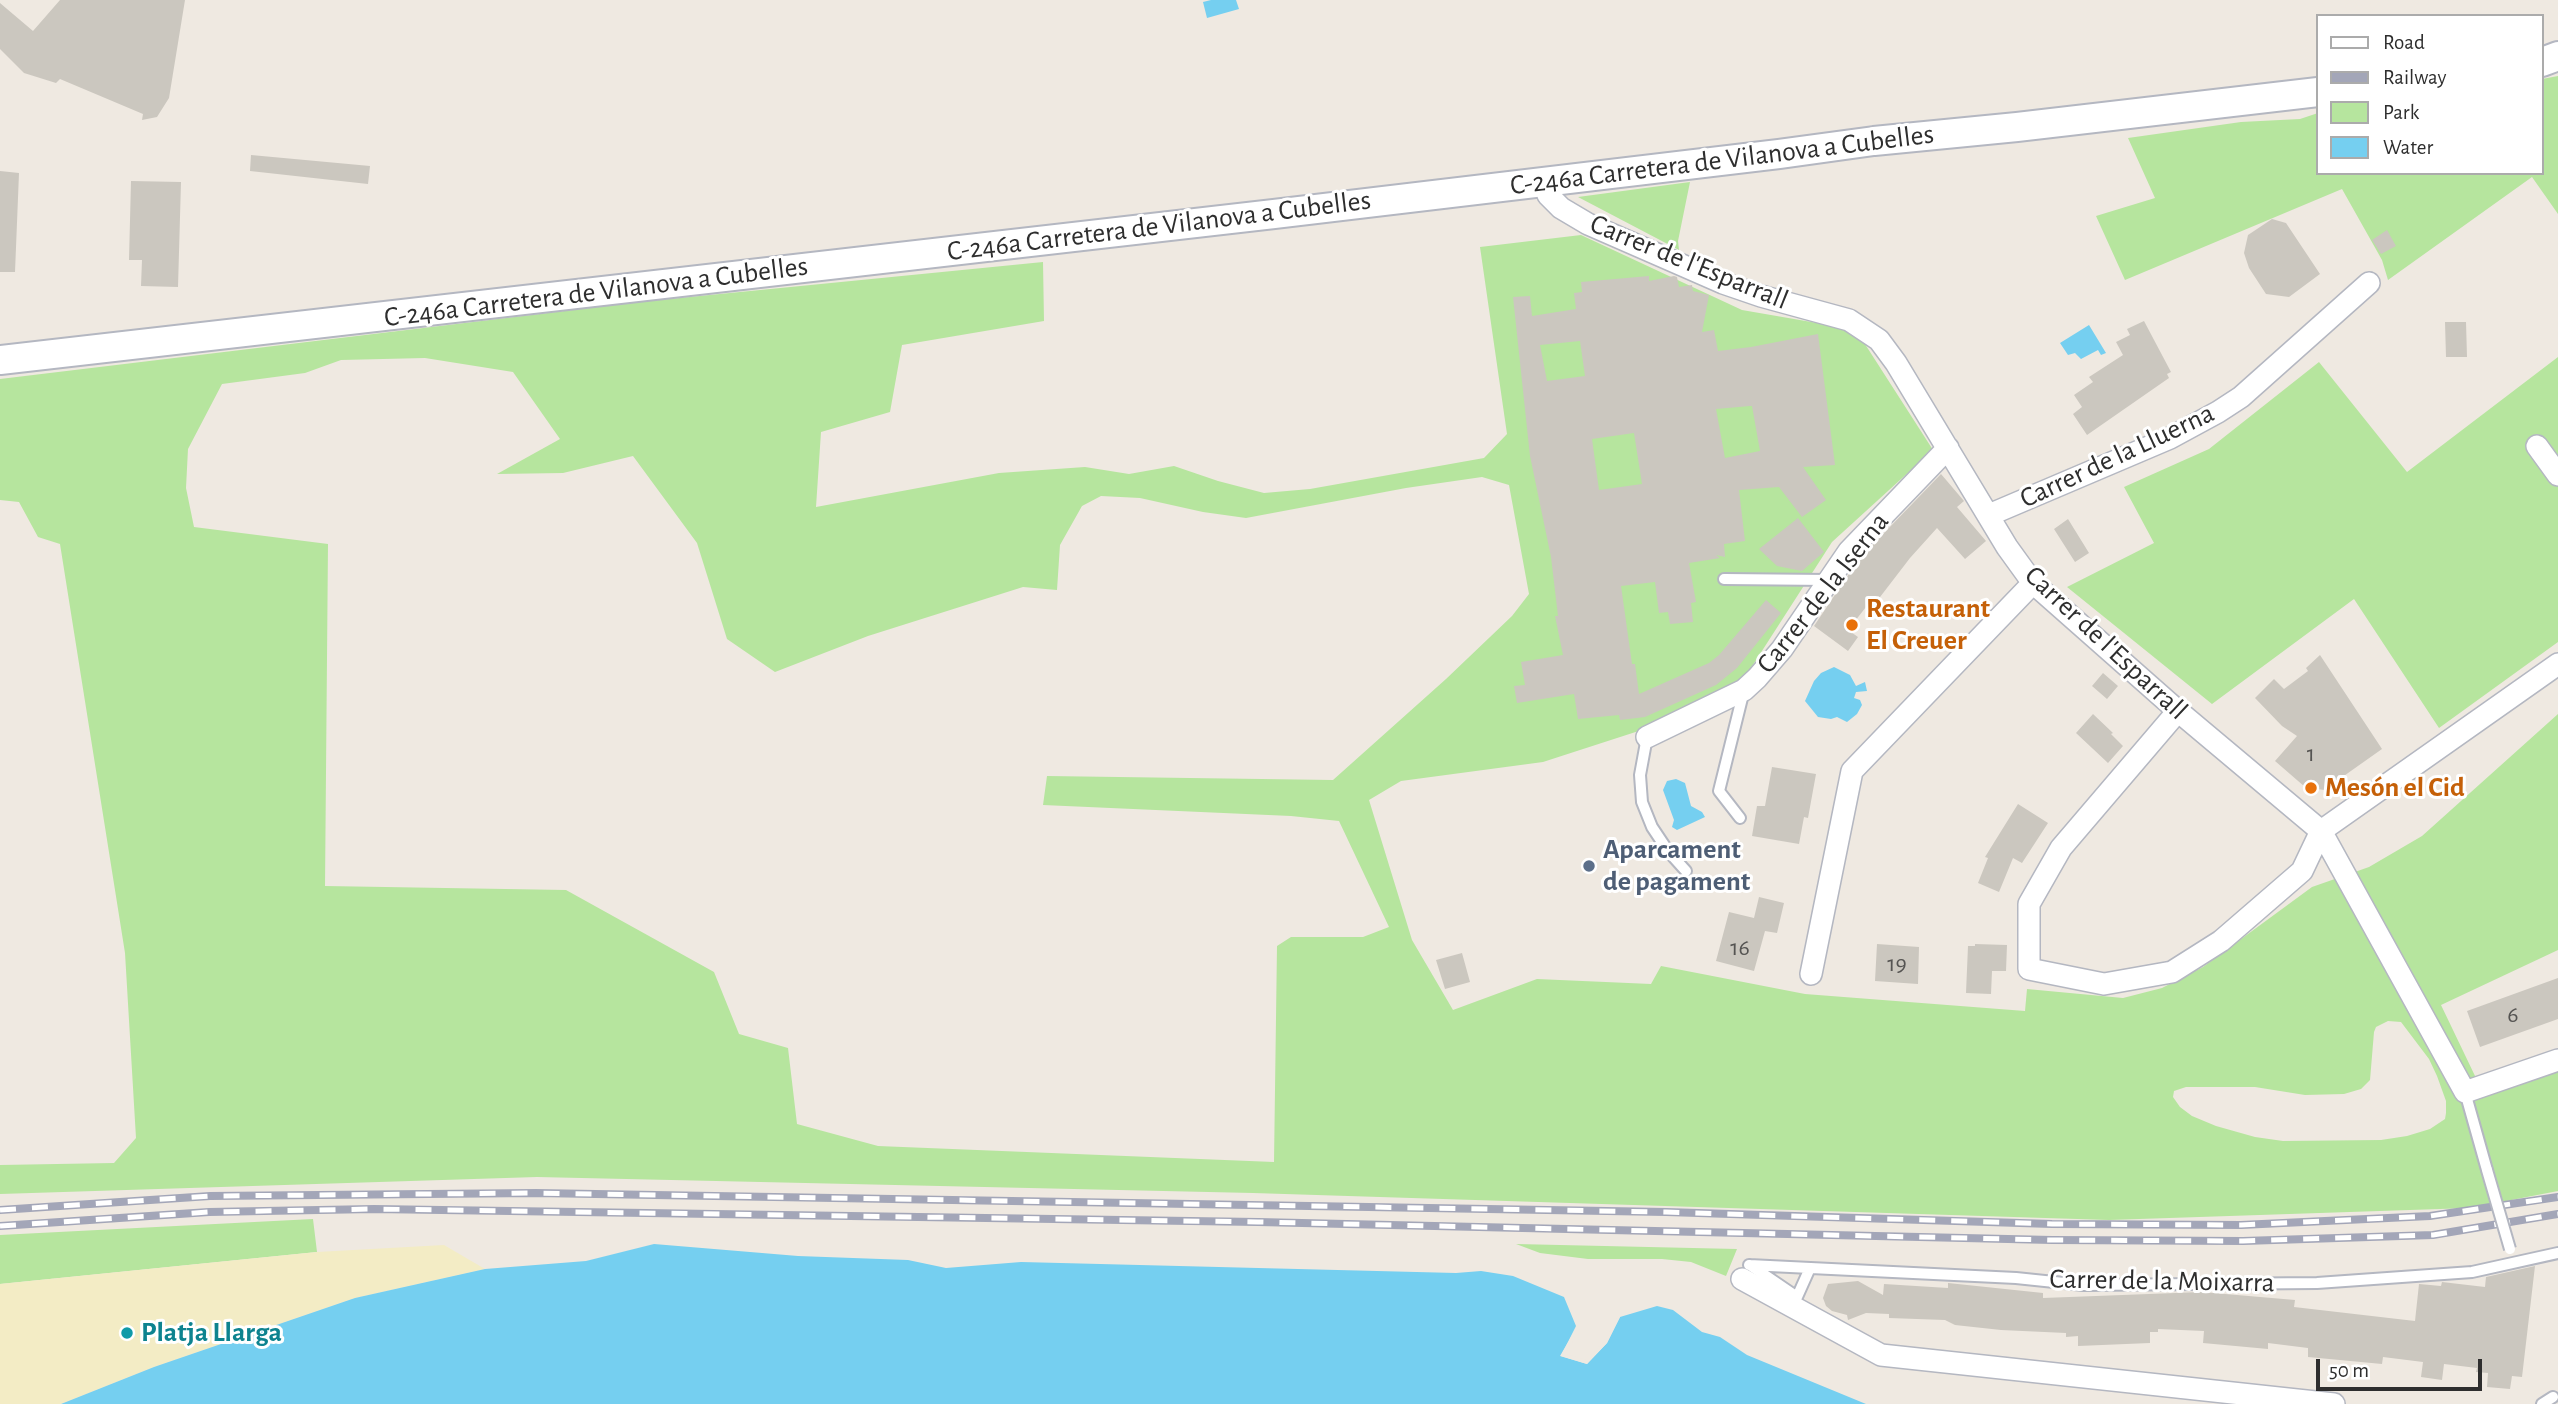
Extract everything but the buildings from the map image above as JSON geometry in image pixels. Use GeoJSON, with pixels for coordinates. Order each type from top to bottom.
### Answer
{"type":"FeatureCollection","features":[{"type":"Feature","properties":{"kind":"main road","name":"C-246a Carretera de Vilanova a Cubelles"},"geometry":{"type":"LineString","coordinates":[[0,360],[1544,182],[1874,141],[2316,92]]}},
{"type":"Feature","properties":{"kind":"street","name":"Carrer de l'Esparrall"},"geometry":{"type":"LineString","coordinates":[[1544,182],[1548,195],[1561,208],[1588,224],[1761,296],[1849,320],[1879,340],[1896,363],[2007,547],[2033,583],[2321,831],[2465,1092]]}},
{"type":"Feature","properties":{"kind":"street","name":"Carrer de la Lluerna"},"geometry":{"type":"LineString","coordinates":[[1989,515],[2170,438],[2218,412],[2241,397],[2369,282]]}},
{"type":"Feature","properties":{"kind":"street"},"geometry":{"type":"LineString","coordinates":[[2538,446],[2558,475]]}},
{"type":"Feature","properties":{"kind":"street","name":"Carrer de la Iserna"},"geometry":{"type":"LineString","coordinates":[[1647,737],[1744,690],[1782,649],[1849,551],[1948,448]]}},
{"type":"Feature","properties":{"kind":"street"},"geometry":{"type":"LineString","coordinates":[[1811,974],[1852,771],[2033,583]]}},
{"type":"Feature","properties":{"kind":"street"},"geometry":{"type":"LineString","coordinates":[[2179,711],[2060,848],[2029,904],[2029,969],[2104,984],[2172,972],[2221,941],[2302,871],[2321,831],[2558,664]]}},
{"type":"Feature","properties":{"kind":"street"},"geometry":{"type":"LineString","coordinates":[[2465,1092],[2558,1060]]}},
{"type":"Feature","properties":{"kind":"street"},"geometry":{"type":"LineString","coordinates":[[1746,1272],[1881,1354],[2334,1404]]}},
{"type":"Feature","properties":{"kind":"lane"},"geometry":{"type":"LineString","coordinates":[[1724,579],[1829,580]]}},
{"type":"Feature","properties":{"kind":"lane"},"geometry":{"type":"LineString","coordinates":[[1740,818],[1719,792],[1744,690]]}},
{"type":"Feature","properties":{"kind":"lane"},"geometry":{"type":"LineString","coordinates":[[1647,737],[1640,775],[1642,802],[1652,827],[1686,871]]}},
{"type":"Feature","properties":{"kind":"lane","name":"Carrer de l'Esparrall"},"geometry":{"type":"LineString","coordinates":[[2465,1092],[2511,1255]]}},
{"type":"Feature","properties":{"kind":"lane","name":"Carrer de la Moixarra"},"geometry":{"type":"LineString","coordinates":[[1746,1272],[1810,1268],[2016,1278],[2083,1285],[2317,1283],[2472,1272],[2511,1255],[2558,1253]]}},
{"type":"Feature","properties":{"kind":"lane"},"geometry":{"type":"LineString","coordinates":[[1746,1272],[1797,1297],[1810,1268]]}},
{"type":"Feature","properties":{"kind":"lane"},"geometry":{"type":"LineString","coordinates":[[2542,1404],[2553,1397]]}},
{"type":"Feature","properties":{"kind":"green space"},"geometry":{"type":"Polygon","coordinates":[[[2558,76],[2558,214],[2532,177],[2388,280],[2382,260],[2342,189],[2125,280],[2096,216],[2155,198],[2128,138],[2241,122],[2300,119],[2316,114],[2316,175],[2544,175],[2544,79],[2558,76]]]}},
{"type":"Feature","properties":{"kind":"green space"},"geometry":{"type":"Polygon","coordinates":[[[1690,182],[1678,241],[1679,250],[1578,197],[1690,182]]]}},
{"type":"Feature","properties":{"kind":"green space"},"geometry":{"type":"Polygon","coordinates":[[[1581,235],[1742,310],[1846,328],[1863,341],[1933,450],[1832,542],[1742,682],[1651,727],[1543,762],[1401,781],[1369,800],[1412,940],[1453,1010],[1537,979],[1651,984],[1661,966],[1805,994],[2025,1011],[2027,989],[2123,998],[2162,988],[2203,967],[2312,887],[2369,867],[2422,836],[2558,714],[2558,950],[2441,1005],[2476,1078],[2558,1049],[2558,1191],[2470,1208],[2109,1220],[1253,1193],[537,1177],[0,1194],[0,1165],[114,1163],[136,1138],[125,953],[60,544],[38,537],[19,502],[0,500],[0,379],[639,302],[1043,262],[1044,321],[902,345],[890,412],[821,432],[816,507],[999,473],[1085,467],[1129,474],[1174,466],[1264,493],[1310,489],[1484,458],[1507,434],[1480,247],[1581,235]],[[425,358],[341,360],[305,373],[222,384],[188,449],[186,488],[194,527],[328,544],[325,886],[566,890],[714,972],[739,1034],[788,1048],[797,1124],[878,1146],[1274,1162],[1277,946],[1291,937],[1363,937],[1389,927],[1339,821],[1291,816],[1043,805],[1047,776],[1333,780],[1446,679],[1512,616],[1529,594],[1509,485],[1482,477],[1406,488],[1246,518],[1140,498],[1101,496],[1082,506],[1060,545],[1057,590],[1023,587],[868,636],[775,672],[727,639],[697,543],[633,456],[563,473],[497,474],[560,439],[513,372],[425,358]],[[2388,1021],[2376,1027],[2374,1032],[2370,1080],[2361,1089],[2344,1094],[2305,1095],[2255,1087],[2186,1087],[2174,1091],[2173,1097],[2180,1107],[2192,1116],[2216,1126],[2255,1137],[2283,1141],[2381,1140],[2430,1129],[2445,1119],[2446,1113],[2446,1101],[2437,1076],[2429,1059],[2401,1022],[2388,1021]]]}},
{"type":"Feature","properties":{"kind":"green space"},"geometry":{"type":"Polygon","coordinates":[[[2558,357],[2558,642],[2439,728],[2354,599],[2212,704],[2067,587],[2154,543],[2124,487],[2209,449],[2319,362],[2407,472],[2558,357]]]}},
{"type":"Feature","properties":{"kind":"green space"},"geometry":{"type":"Polygon","coordinates":[[[313,1219],[317,1252],[0,1284],[0,1235],[313,1219]]]}},
{"type":"Feature","properties":{"kind":"green space"},"geometry":{"type":"Polygon","coordinates":[[[1516,1244],[1737,1249],[1726,1276],[1691,1262],[1662,1259],[1588,1259],[1540,1253],[1516,1244]]]}},
{"type":"Feature","properties":{"kind":"sand","name":"Platja Llarga"},"geometry":{"type":"Polygon","coordinates":[[[444,1245],[485,1269],[355,1298],[154,1367],[61,1404],[0,1404],[0,1284],[317,1252],[444,1245]]]}},
{"type":"Feature","properties":{"kind":"water"},"geometry":{"type":"Polygon","coordinates":[[[1236,0],[1239,9],[1207,18],[1203,2],[1236,0]]]}},
{"type":"Feature","properties":{"kind":"water"},"geometry":{"type":"Polygon","coordinates":[[[2089,325],[2106,353],[2101,355],[2098,350],[2081,359],[2075,353],[2068,355],[2060,343],[2089,325]]]}},
{"type":"Feature","properties":{"kind":"water"},"geometry":{"type":"Polygon","coordinates":[[[1834,667],[1850,675],[1856,686],[1865,682],[1867,691],[1856,692],[1854,698],[1860,700],[1862,705],[1857,714],[1847,722],[1837,717],[1818,717],[1805,701],[1814,681],[1821,673],[1834,667]]]}},
{"type":"Feature","properties":{"kind":"water"},"geometry":{"type":"Polygon","coordinates":[[[1676,779],[1685,783],[1691,806],[1705,817],[1677,830],[1672,827],[1674,820],[1663,790],[1667,781],[1676,779]]]}},
{"type":"Feature","properties":{"kind":"water"},"geometry":{"type":"Polygon","coordinates":[[[654,1244],[798,1256],[908,1260],[946,1268],[1021,1262],[1456,1273],[1481,1271],[1513,1276],[1564,1297],[1576,1326],[1561,1356],[1587,1364],[1607,1343],[1620,1317],[1657,1306],[1673,1310],[1702,1332],[1720,1337],[1747,1355],[1866,1404],[61,1404],[154,1367],[355,1298],[485,1269],[586,1261],[654,1244]]]}},
{"type":"Feature","properties":{"kind":"pier"},"geometry":{"type":"Polygon","coordinates":[[[1618,1315],[1620,1317],[1607,1343],[1587,1364],[1560,1356],[1579,1323],[1580,1328],[1566,1354],[1586,1360],[1604,1341],[1618,1315]]]}},
{"type":"Feature","properties":{"kind":"railway"},"geometry":{"type":"LineString","coordinates":[[0,1210],[210,1196],[536,1193],[1666,1212],[2052,1224],[2241,1225],[2430,1216],[2558,1197]]}},
{"type":"Feature","properties":{"kind":"railway"},"geometry":{"type":"LineString","coordinates":[[0,1226],[209,1212],[374,1209],[1258,1222],[2052,1240],[2243,1241],[2433,1235],[2558,1214]]}},
{"type":"Feature","properties":{"kind":"place","name":"Restaurant El Creuer"},"geometry":{"type":"Point","coordinates":[1852,625]}},
{"type":"Feature","properties":{"kind":"place","name":"Mesón el Cid"},"geometry":{"type":"Point","coordinates":[2311,788]}},
{"type":"Feature","properties":{"kind":"place","name":"Aparcament de pagament"},"geometry":{"type":"Point","coordinates":[1589,866]}},
{"type":"Feature","properties":{"kind":"place","name":"Platja Llarga"},"geometry":{"type":"Point","coordinates":[127,1333]}}]}
